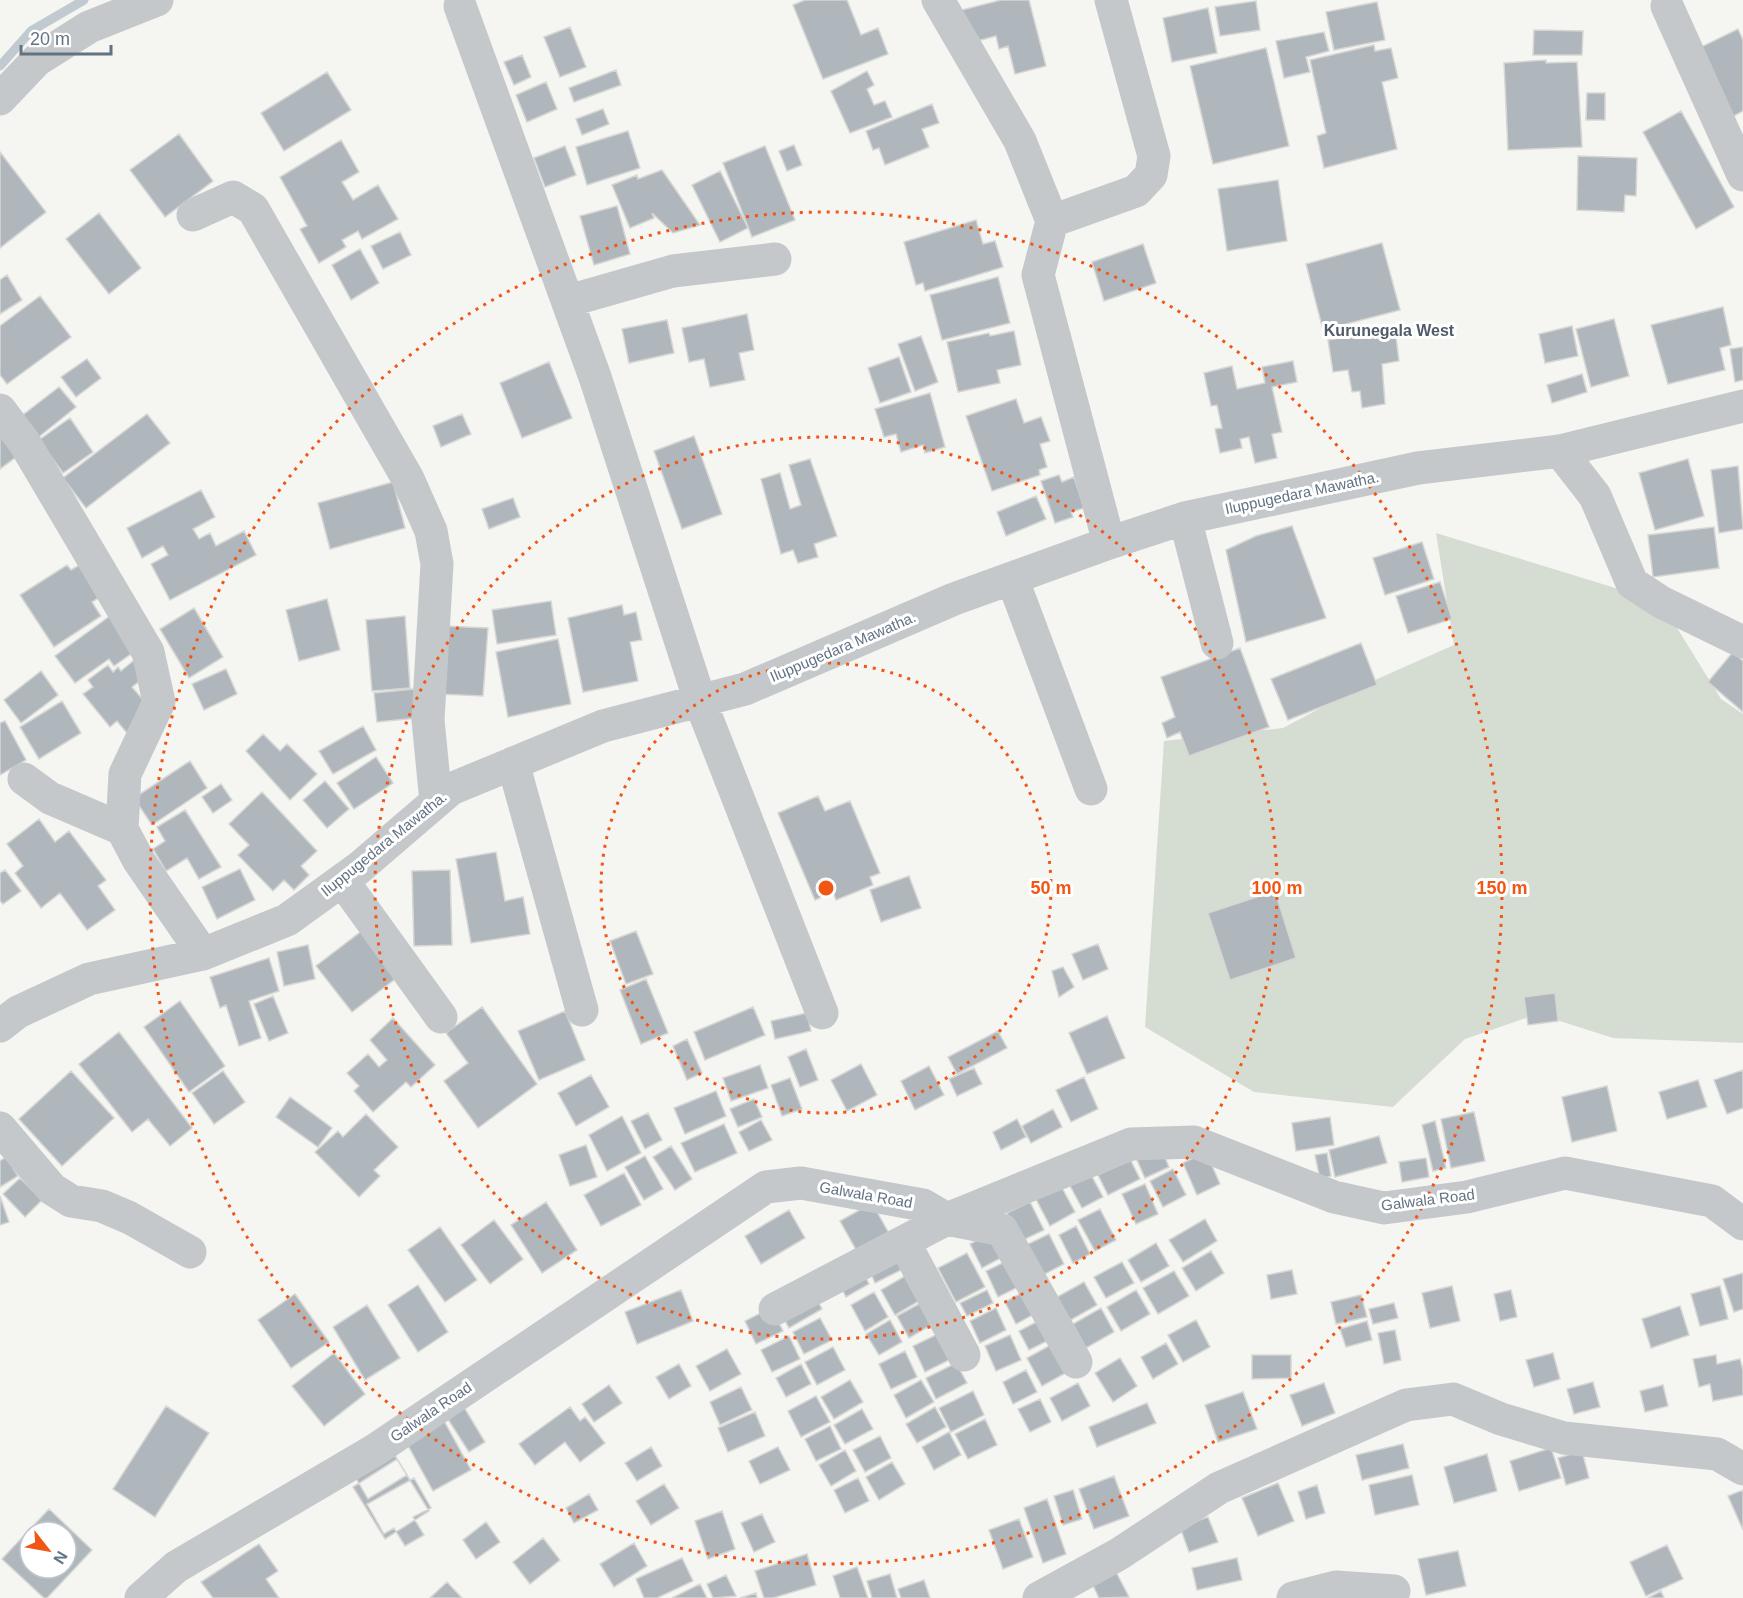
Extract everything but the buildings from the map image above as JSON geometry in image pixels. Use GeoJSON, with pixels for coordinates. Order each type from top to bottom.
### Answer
{"type":"FeatureCollection","features":[{"type":"Feature","properties":{"kind":"street"},"geometry":{"type":"LineString","coordinates":[[0,99],[38,60],[89,27],[157,0]]}},
{"type":"Feature","properties":{"kind":"street"},"geometry":{"type":"LineString","coordinates":[[938,0],[1020,141],[1052,221],[1038,275],[1109,543]]}},
{"type":"Feature","properties":{"kind":"street"},"geometry":{"type":"LineString","coordinates":[[1052,221],[1136,190],[1151,175],[1154,156],[1111,0]]}},
{"type":"Feature","properties":{"kind":"street"},"geometry":{"type":"LineString","coordinates":[[460,6],[595,377],[700,701],[822,1013]]}},
{"type":"Feature","properties":{"kind":"street"},"geometry":{"type":"LineString","coordinates":[[1667,6],[1743,175]]}},
{"type":"Feature","properties":{"kind":"street"},"geometry":{"type":"LineString","coordinates":[[193,215],[233,197],[253,209],[408,479],[431,531],[437,564],[428,720],[436,802]]}},
{"type":"Feature","properties":{"kind":"street"},"geometry":{"type":"LineString","coordinates":[[568,301],[674,271],[775,259]]}},
{"type":"Feature","properties":{"kind":"street","name":"Iluppugedara Mawatha."},"geometry":{"type":"LineString","coordinates":[[0,1026],[18,1012],[89,979],[202,954],[287,920],[342,880],[451,789],[603,726],[746,689],[954,599],[1109,543],[1185,518],[1418,468],[1560,451],[1743,406]]}},
{"type":"Feature","properties":{"kind":"street"},"geometry":{"type":"LineString","coordinates":[[0,410],[24,442],[148,652],[159,702],[125,774],[122,829],[139,861],[202,954]]}},
{"type":"Feature","properties":{"kind":"street"},"geometry":{"type":"LineString","coordinates":[[1560,451],[1595,496],[1632,583],[1661,602],[1743,642]]}},
{"type":"Feature","properties":{"kind":"street"},"geometry":{"type":"LineString","coordinates":[[1185,518],[1217,643]]}},
{"type":"Feature","properties":{"kind":"street"},"geometry":{"type":"LineString","coordinates":[[1012,578],[1091,789]]}},
{"type":"Feature","properties":{"kind":"street"},"geometry":{"type":"LineString","coordinates":[[513,763],[582,1010]]}},
{"type":"Feature","properties":{"kind":"street"},"geometry":{"type":"LineString","coordinates":[[24,779],[50,798],[122,829]]}},
{"type":"Feature","properties":{"kind":"street"},"geometry":{"type":"LineString","coordinates":[[342,880],[441,1017]]}},
{"type":"Feature","properties":{"kind":"street"},"geometry":{"type":"LineString","coordinates":[[0,1128],[52,1189],[70,1200],[102,1206],[130,1218],[190,1252]]}},
{"type":"Feature","properties":{"kind":"street","name":"Galwala Road"},"geometry":{"type":"LineString","coordinates":[[141,1598],[176,1567],[375,1450],[766,1187],[801,1183],[923,1205],[947,1219],[1131,1144],[1194,1142],[1334,1197],[1384,1208],[1467,1197],[1565,1173],[1712,1201],[1743,1224]]}},
{"type":"Feature","properties":{"kind":"street"},"geometry":{"type":"LineString","coordinates":[[775,1309],[947,1219],[1002,1230],[1076,1362]]}},
{"type":"Feature","properties":{"kind":"street"},"geometry":{"type":"LineString","coordinates":[[904,1242],[964,1355]]}},
{"type":"Feature","properties":{"kind":"street"},"geometry":{"type":"LineString","coordinates":[[1039,1598],[1119,1554],[1219,1488],[1406,1405],[1453,1398],[1501,1419],[1564,1438],[1717,1455],[1743,1469]]}},
{"type":"Feature","properties":{"kind":"street"},"geometry":{"type":"LineString","coordinates":[[1293,1598],[1336,1587],[1394,1591]]}},
{"type":"Feature","properties":{"kind":"shaded area"},"geometry":{"type":"Polygon","coordinates":[[[1436,533],[1661,602],[1721,699],[1743,714],[1743,1043],[1613,1038],[1538,1014],[1465,1039],[1393,1107],[1254,1092],[1145,1027],[1164,741],[1283,728],[1368,683],[1454,645],[1436,533]]]}},
{"type":"Feature","properties":{"kind":"waterway"},"geometry":{"type":"LineString","coordinates":[[0,66],[31,31],[84,0]]}},
{"type":"Feature","properties":{"kind":"district","name":"Kurunegala West"},"geometry":{"type":"Point","coordinates":[1389,330]}}]}
